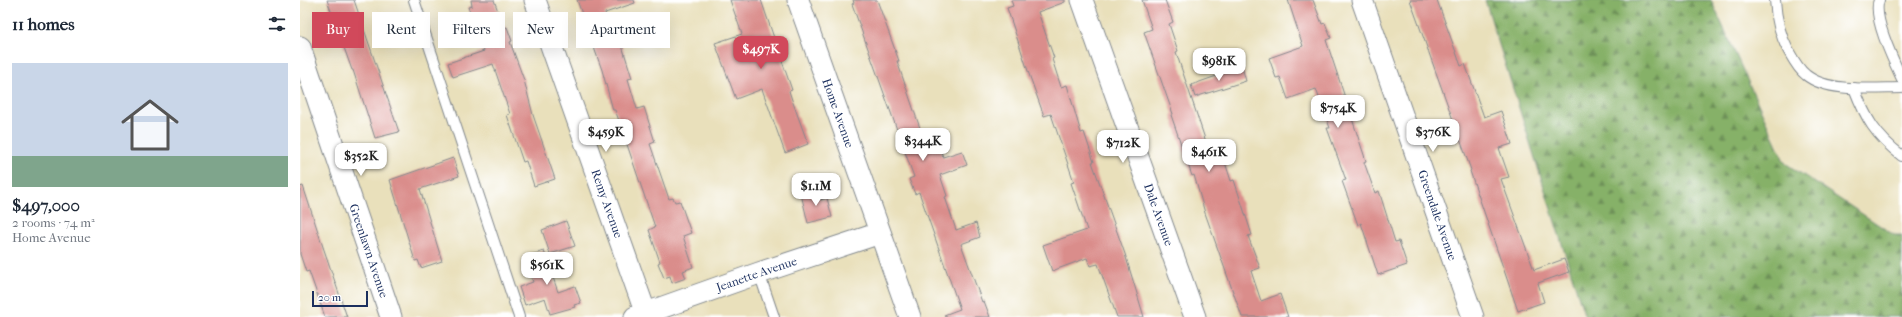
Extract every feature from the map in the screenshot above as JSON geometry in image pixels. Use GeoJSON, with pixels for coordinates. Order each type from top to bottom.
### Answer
{"type":"FeatureCollection","features":[{"type":"Feature","properties":{"kind":"street","name":"Remy Avenue"},"geometry":{"type":"LineString","coordinates":[[535,0],[642,316]]}},
{"type":"Feature","properties":{"kind":"street","name":"Home Avenue"},"geometry":{"type":"LineString","coordinates":[[798,0],[910,317]]}},
{"type":"Feature","properties":{"kind":"street","name":"Dale Avenue"},"geometry":{"type":"LineString","coordinates":[[1082,0],[1195,317]]}},
{"type":"Feature","properties":{"kind":"street","name":"Greendale Avenue"},"geometry":{"type":"LineString","coordinates":[[1362,0],[1473,317]]}},
{"type":"Feature","properties":{"kind":"street","name":"Greenlawn Avenue"},"geometry":{"type":"LineString","coordinates":[[300,47],[391,317]]}},
{"type":"Feature","properties":{"kind":"street","name":"Jeanette Avenue"},"geometry":{"type":"LineString","coordinates":[[642,316],[759,273],[880,233]]}},
{"type":"Feature","properties":{"kind":"lane"},"geometry":{"type":"LineString","coordinates":[[414,0],[519,317]]}},
{"type":"Feature","properties":{"kind":"lane"},"geometry":{"type":"LineString","coordinates":[[1775,0],[1778,21],[1784,41],[1792,58],[1806,75],[1823,83],[1854,88],[1902,88]]}},
{"type":"Feature","properties":{"kind":"lane"},"geometry":{"type":"LineString","coordinates":[[1880,0],[1876,7],[1881,26],[1891,57],[1902,79]]}},
{"type":"Feature","properties":{"kind":"lane"},"geometry":{"type":"LineString","coordinates":[[1854,88],[1864,115],[1877,133],[1902,156]]}},
{"type":"Feature","properties":{"kind":"lane"},"geometry":{"type":"LineString","coordinates":[[759,273],[774,317]]}},
{"type":"Feature","properties":{"kind":"green space"},"geometry":{"type":"Polygon","coordinates":[[[1485,0],[1711,0],[1785,163],[1894,235],[1902,235],[1902,317],[1585,317],[1485,0]]]}},
{"type":"Feature","properties":{"kind":"building"},"geometry":{"type":"Polygon","coordinates":[[[327,0],[354,0],[358,12],[331,12],[327,0]]]}},
{"type":"Feature","properties":{"kind":"building"},"geometry":{"type":"Polygon","coordinates":[[[471,0],[494,0],[498,12],[470,12],[468,7],[472,6],[471,0]]]}},
{"type":"Feature","properties":{"kind":"building"},"geometry":{"type":"Polygon","coordinates":[[[577,0],[634,0],[635,3],[608,12],[581,12],[577,0]]]}},
{"type":"Feature","properties":{"kind":"building"},"geometry":{"type":"Polygon","coordinates":[[[730,0],[761,0],[792,90],[789,91],[808,144],[785,153],[762,89],[736,99],[715,43],[742,34],[730,0]]]}},
{"type":"Feature","properties":{"kind":"building"},"geometry":{"type":"Polygon","coordinates":[[[853,0],[877,0],[899,61],[897,61],[922,134],[933,131],[943,157],[962,151],[967,165],[940,175],[947,196],[945,197],[956,230],[976,223],[980,237],[961,244],[982,302],[984,301],[990,317],[945,317],[944,315],[960,309],[919,192],[915,194],[909,179],[914,177],[852,4],[854,3],[853,0]]]}},
{"type":"Feature","properties":{"kind":"building"},"geometry":{"type":"Polygon","coordinates":[[[1011,0],[1065,0],[1065,2],[1038,12],[1054,58],[1052,59],[1061,87],[1067,85],[1081,133],[1084,132],[1094,162],[1092,162],[1125,254],[1144,317],[1117,317],[1098,264],[1090,266],[1087,258],[1052,271],[1043,245],[1087,230],[1071,183],[1074,182],[1051,114],[1044,116],[1007,8],[1013,6],[1011,0]]]}},
{"type":"Feature","properties":{"kind":"building"},"geometry":{"type":"Polygon","coordinates":[[[1142,0],[1165,0],[1173,22],[1169,24],[1178,51],[1176,52],[1213,163],[1224,159],[1231,181],[1234,180],[1252,235],[1248,236],[1260,268],[1251,271],[1261,301],[1280,294],[1288,317],[1242,317],[1205,213],[1194,175],[1192,176],[1171,115],[1173,114],[1144,32],[1152,29],[1142,0]]]}},
{"type":"Feature","properties":{"kind":"building"},"geometry":{"type":"Polygon","coordinates":[[[1288,0],[1313,0],[1322,24],[1325,23],[1331,38],[1326,40],[1366,161],[1364,162],[1375,193],[1379,191],[1395,242],[1399,241],[1407,265],[1378,275],[1361,223],[1358,225],[1342,181],[1346,180],[1327,128],[1330,128],[1316,89],[1288,99],[1280,77],[1276,78],[1269,58],[1303,46],[1288,0]]]}},
{"type":"Feature","properties":{"kind":"building"},"geometry":{"type":"Polygon","coordinates":[[[1410,0],[1437,0],[1461,66],[1465,64],[1484,117],[1501,111],[1512,144],[1499,148],[1509,177],[1501,179],[1534,270],[1564,259],[1569,272],[1538,283],[1544,302],[1518,311],[1470,171],[1471,170],[1410,0]]]}},
{"type":"Feature","properties":{"kind":"building"},"geometry":{"type":"Polygon","coordinates":[[[507,27],[512,41],[510,42],[524,80],[533,115],[555,179],[534,186],[526,161],[523,162],[507,115],[510,114],[493,64],[453,77],[448,63],[484,51],[483,48],[505,48],[505,28],[507,27]]]}},
{"type":"Feature","properties":{"kind":"building"},"geometry":{"type":"Polygon","coordinates":[[[364,29],[399,132],[375,138],[344,48],[364,48],[364,29]]]}},
{"type":"Feature","properties":{"kind":"building"},"geometry":{"type":"Polygon","coordinates":[[[594,48],[623,48],[632,78],[628,79],[637,109],[644,107],[655,142],[650,144],[669,199],[673,198],[675,202],[680,201],[691,233],[683,236],[693,267],[683,271],[686,278],[672,283],[670,276],[664,278],[658,263],[660,262],[649,230],[655,227],[618,118],[615,110],[613,110],[594,48]]]}},
{"type":"Feature","properties":{"kind":"building"},"geometry":{"type":"Polygon","coordinates":[[[1242,67],[1246,81],[1195,97],[1191,85],[1242,67]]]}},
{"type":"Feature","properties":{"kind":"building"},"geometry":{"type":"Polygon","coordinates":[[[453,158],[459,176],[420,189],[442,261],[421,268],[418,260],[415,261],[390,180],[453,158]]]}},
{"type":"Feature","properties":{"kind":"building"},"geometry":{"type":"Polygon","coordinates":[[[303,186],[347,317],[325,317],[309,271],[306,272],[300,254],[300,187],[303,186]]]}},
{"type":"Feature","properties":{"kind":"building"},"geometry":{"type":"Polygon","coordinates":[[[818,190],[821,200],[827,198],[832,217],[808,223],[801,194],[818,190]]]}},
{"type":"Feature","properties":{"kind":"building"},"geometry":{"type":"Polygon","coordinates":[[[566,221],[575,246],[550,254],[542,230],[566,221]]]}},
{"type":"Feature","properties":{"kind":"building"},"geometry":{"type":"Polygon","coordinates":[[[544,251],[558,292],[575,286],[581,303],[574,305],[575,307],[550,314],[545,298],[525,305],[519,287],[533,282],[524,257],[544,251]]]}}]}
